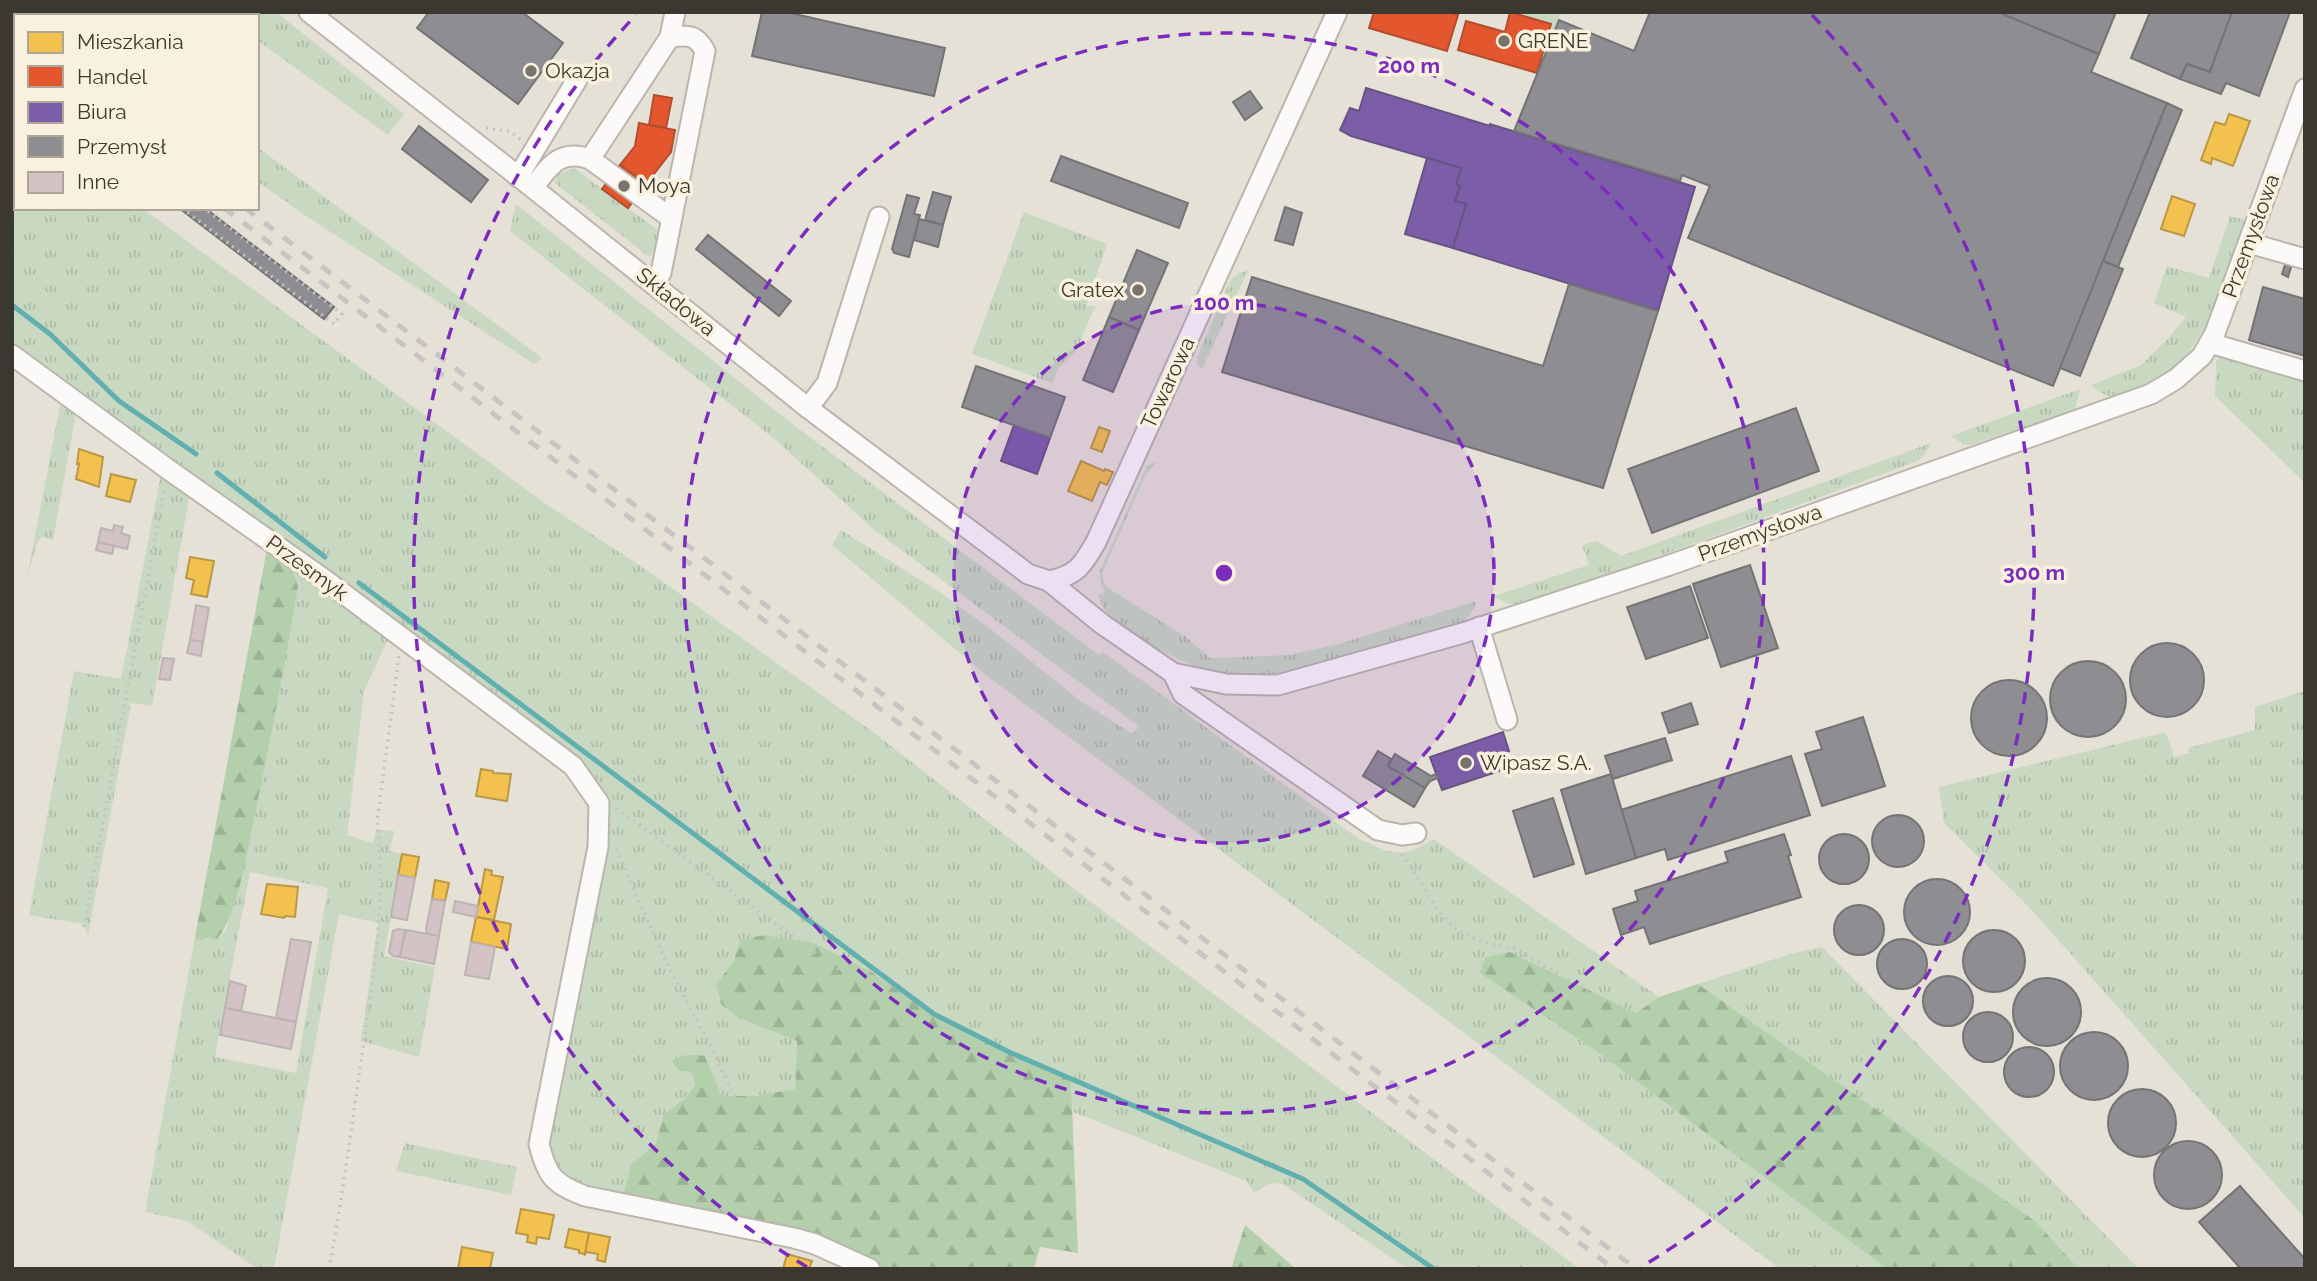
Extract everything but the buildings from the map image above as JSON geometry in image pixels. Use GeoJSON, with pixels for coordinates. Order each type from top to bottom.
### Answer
{"type":"FeatureCollection","features":[{"type":"Feature","properties":{"kind":"street","name":"Składowa"},"geometry":{"type":"LineString","coordinates":[[309,12],[808,408],[1028,574],[1049,581]]}},
{"type":"Feature","properties":{"kind":"street"},"geometry":{"type":"LineString","coordinates":[[590,159],[670,37],[675,12]]}},
{"type":"Feature","properties":{"kind":"street","name":"Towarowa"},"geometry":{"type":"LineString","coordinates":[[1049,581],[1069,577],[1084,563],[1096,542],[1337,12]]}},
{"type":"Feature","properties":{"kind":"street"},"geometry":{"type":"LineString","coordinates":[[653,284],[661,273],[705,51],[700,41],[687,36],[670,37]]}},
{"type":"Feature","properties":{"kind":"street"},"geometry":{"type":"LineString","coordinates":[[526,182],[578,78]]}},
{"type":"Feature","properties":{"kind":"street","name":"Przemysłowa"},"geometry":{"type":"LineString","coordinates":[[1049,581],[1102,624],[1173,673],[1226,684],[1278,685],[1479,627],[1670,565],[2151,394],[2176,379],[2202,356],[2210,343],[2249,243],[2298,131],[2305,89]]}},
{"type":"Feature","properties":{"kind":"street"},"geometry":{"type":"LineString","coordinates":[[526,182],[564,157],[576,154],[590,159],[671,218]]}},
{"type":"Feature","properties":{"kind":"street"},"geometry":{"type":"LineString","coordinates":[[808,408],[827,383],[879,217]]}},
{"type":"Feature","properties":{"kind":"street"},"geometry":{"type":"LineString","coordinates":[[2249,243],[2305,259]]}},
{"type":"Feature","properties":{"kind":"street"},"geometry":{"type":"LineString","coordinates":[[2210,343],[2305,371]]}},
{"type":"Feature","properties":{"kind":"street","name":"Przesmyk"},"geometry":{"type":"LineString","coordinates":[[12,355],[328,582],[573,766],[592,790]]}},
{"type":"Feature","properties":{"kind":"street"},"geometry":{"type":"LineString","coordinates":[[1479,627],[1507,720]]}},
{"type":"Feature","properties":{"kind":"street"},"geometry":{"type":"LineString","coordinates":[[1173,673],[1183,694],[1378,830],[1402,835],[1416,833]]}},
{"type":"Feature","properties":{"kind":"street"},"geometry":{"type":"LineString","coordinates":[[592,790],[599,803],[598,847],[541,1131],[539,1144],[544,1166],[561,1187],[585,1196],[794,1238],[815,1244],[870,1269]]}},
{"type":"Feature","properties":{"kind":"path"},"geometry":{"type":"LineString","coordinates":[[185,210],[334,324],[342,314],[207,210]]}},
{"type":"Feature","properties":{"kind":"path"},"geometry":{"type":"LineString","coordinates":[[84,927],[169,470]]}},
{"type":"Feature","properties":{"kind":"path"},"geometry":{"type":"LineString","coordinates":[[329,1269],[369,1010],[378,920],[377,822],[401,637]]}},
{"type":"Feature","properties":{"kind":"path"},"geometry":{"type":"LineString","coordinates":[[592,790],[839,970]]}},
{"type":"Feature","properties":{"kind":"path"},"geometry":{"type":"LineString","coordinates":[[1378,830],[1404,855],[1443,917],[1460,932],[1485,943],[1513,948],[1611,1003]]}},
{"type":"Feature","properties":{"kind":"path"},"geometry":{"type":"LineString","coordinates":[[616,849],[668,966],[741,1110],[794,1238]]}},
{"type":"Feature","properties":{"kind":"green space"},"geometry":{"type":"Polygon","coordinates":[[[219,12],[276,12],[404,114],[388,135],[259,41],[259,14],[219,12]]]}},
{"type":"Feature","properties":{"kind":"green space"},"geometry":{"type":"Polygon","coordinates":[[[1513,12],[1561,12],[1538,73],[1551,24],[1513,12]]]}},
{"type":"Feature","properties":{"kind":"green space"},"geometry":{"type":"Polygon","coordinates":[[[12,111],[14,210],[145,210],[546,504],[651,573],[873,732],[1095,905],[1580,1269],[1408,1269],[1283,1184],[1271,1183],[1254,1193],[1247,1181],[1073,1112],[1071,1080],[935,1017],[870,971],[814,943],[765,935],[741,940],[733,962],[716,984],[721,1004],[737,1017],[797,1041],[795,1089],[757,1096],[722,1096],[705,1056],[692,1073],[695,1085],[686,1098],[664,1114],[656,1143],[631,1165],[622,1199],[560,1187],[538,1149],[604,795],[390,635],[364,691],[347,835],[373,843],[376,829],[394,831],[390,851],[402,854],[384,956],[435,967],[419,1057],[361,1041],[378,923],[339,914],[274,1269],[258,1269],[187,1221],[145,1212],[195,937],[217,939],[226,930],[245,860],[293,573],[298,566],[191,487],[152,706],[131,703],[88,936],[83,924],[29,915],[74,671],[121,679],[163,465],[78,402],[53,540],[42,537],[37,543],[26,582],[63,390],[12,352],[12,111]],[[250,872],[215,1057],[296,1073],[328,888],[250,872]]]}},
{"type":"Feature","properties":{"kind":"green space"},"geometry":{"type":"Polygon","coordinates":[[[259,148],[542,358],[534,364],[306,216],[259,182],[259,148]]]}},
{"type":"Feature","properties":{"kind":"green space"},"geometry":{"type":"Polygon","coordinates":[[[574,168],[659,231],[657,249],[649,257],[555,183],[558,174],[574,168]]]}},
{"type":"Feature","properties":{"kind":"green space"},"geometry":{"type":"Polygon","coordinates":[[[516,204],[795,426],[1099,655],[1103,652],[1359,839],[1389,851],[1404,852],[1434,839],[1659,997],[1636,1013],[1510,952],[1480,973],[1596,1051],[1887,1269],[1780,1269],[987,676],[832,545],[841,530],[941,593],[1082,702],[1131,733],[1140,727],[873,529],[777,441],[510,231],[516,204]]]}},
{"type":"Feature","properties":{"kind":"green space"},"geometry":{"type":"Polygon","coordinates":[[[1024,212],[1107,244],[1086,306],[1095,306],[1076,351],[1059,367],[1052,383],[972,354],[1024,212]]]}},
{"type":"Feature","properties":{"kind":"green space"},"geometry":{"type":"Polygon","coordinates":[[[2230,216],[2246,220],[2216,304],[2194,344],[2181,362],[2157,381],[2117,396],[2102,394],[2091,385],[2141,365],[2186,317],[2154,303],[2167,266],[2209,278],[2230,216]]]}},
{"type":"Feature","properties":{"kind":"green space"},"geometry":{"type":"Polygon","coordinates":[[[1248,271],[1202,369],[1197,364],[1197,357],[1231,279],[1248,271]]]}},
{"type":"Feature","properties":{"kind":"green space"},"geometry":{"type":"Polygon","coordinates":[[[2221,353],[2245,363],[2305,380],[2305,483],[2215,396],[2216,362],[2221,353]]]}},
{"type":"Feature","properties":{"kind":"green space"},"geometry":{"type":"Polygon","coordinates":[[[2080,389],[2075,410],[1971,445],[1963,444],[1951,436],[2080,389]]]}},
{"type":"Feature","properties":{"kind":"green space"},"geometry":{"type":"Polygon","coordinates":[[[1931,443],[1918,461],[1682,548],[1517,605],[1508,604],[1494,596],[1589,565],[1582,545],[1597,541],[1621,556],[1931,443]]]}},
{"type":"Feature","properties":{"kind":"green space"},"geometry":{"type":"Polygon","coordinates":[[[1158,461],[1146,474],[1102,573],[1105,586],[1186,637],[1210,658],[1289,655],[1339,644],[1476,601],[1474,608],[1459,624],[1367,654],[1305,670],[1242,674],[1210,670],[1180,660],[1120,624],[1105,610],[1098,595],[1105,592],[1101,585],[1100,571],[1147,466],[1158,461]]]}},
{"type":"Feature","properties":{"kind":"green space"},"geometry":{"type":"Polygon","coordinates":[[[268,543],[298,566],[293,573],[298,586],[282,677],[235,903],[224,930],[217,939],[195,937],[268,543]]]}},
{"type":"Feature","properties":{"kind":"green space"},"geometry":{"type":"Polygon","coordinates":[[[2305,691],[2305,1218],[2028,906],[1944,823],[1939,787],[2166,732],[2174,757],[2189,753],[2188,748],[2255,730],[2255,707],[2305,691]]]}},
{"type":"Feature","properties":{"kind":"green space"},"geometry":{"type":"Polygon","coordinates":[[[765,935],[814,943],[870,971],[935,1016],[1071,1080],[1078,1253],[1040,1247],[1034,1269],[873,1269],[622,1199],[631,1165],[656,1143],[664,1114],[686,1098],[695,1085],[692,1073],[678,1070],[672,1061],[680,1057],[705,1056],[722,1096],[757,1096],[795,1089],[797,1041],[737,1017],[721,1004],[716,984],[733,962],[741,939],[765,935]]]}},
{"type":"Feature","properties":{"kind":"green space"},"geometry":{"type":"Polygon","coordinates":[[[1822,947],[2139,1269],[2079,1269],[2036,1222],[1698,984],[1790,954],[1822,947]]]}},
{"type":"Feature","properties":{"kind":"green space"},"geometry":{"type":"Polygon","coordinates":[[[1510,952],[1636,1013],[1659,997],[1698,984],[2036,1222],[2079,1269],[1887,1269],[1596,1051],[1480,973],[1485,958],[1510,952]]]}},
{"type":"Feature","properties":{"kind":"green space"},"geometry":{"type":"Polygon","coordinates":[[[405,1143],[517,1167],[511,1195],[396,1171],[405,1143]]]}},
{"type":"Feature","properties":{"kind":"green space"},"geometry":{"type":"Polygon","coordinates":[[[1245,1225],[1296,1269],[1231,1269],[1245,1225]]]}},
{"type":"Feature","properties":{"kind":"waterway"},"geometry":{"type":"LineString","coordinates":[[12,305],[50,334],[119,401],[196,454]]}},
{"type":"Feature","properties":{"kind":"waterway"},"geometry":{"type":"LineString","coordinates":[[217,473],[325,557]]}},
{"type":"Feature","properties":{"kind":"waterway"},"geometry":{"type":"LineString","coordinates":[[359,583],[934,1014],[1009,1052],[1303,1179],[1434,1269]]}},
{"type":"Feature","properties":{"kind":"railway"},"geometry":{"type":"LineString","coordinates":[[227,210],[1614,1269]]}},
{"type":"Feature","properties":{"kind":"railway"},"geometry":{"type":"LineString","coordinates":[[248,210],[1636,1269]]}},
{"type":"Feature","properties":{"kind":"place","name":"GRENE"},"geometry":{"type":"Point","coordinates":[1504,41]}},
{"type":"Feature","properties":{"kind":"place","name":"Okazja"},"geometry":{"type":"Point","coordinates":[531,71]}},
{"type":"Feature","properties":{"kind":"place","name":"Moya"},"geometry":{"type":"Point","coordinates":[624,186]}},
{"type":"Feature","properties":{"kind":"place","name":"Gratex"},"geometry":{"type":"Point","coordinates":[1138,290]}},
{"type":"Feature","properties":{"kind":"place","name":"Wipasz S.A."},"geometry":{"type":"Point","coordinates":[1466,763]}}]}
